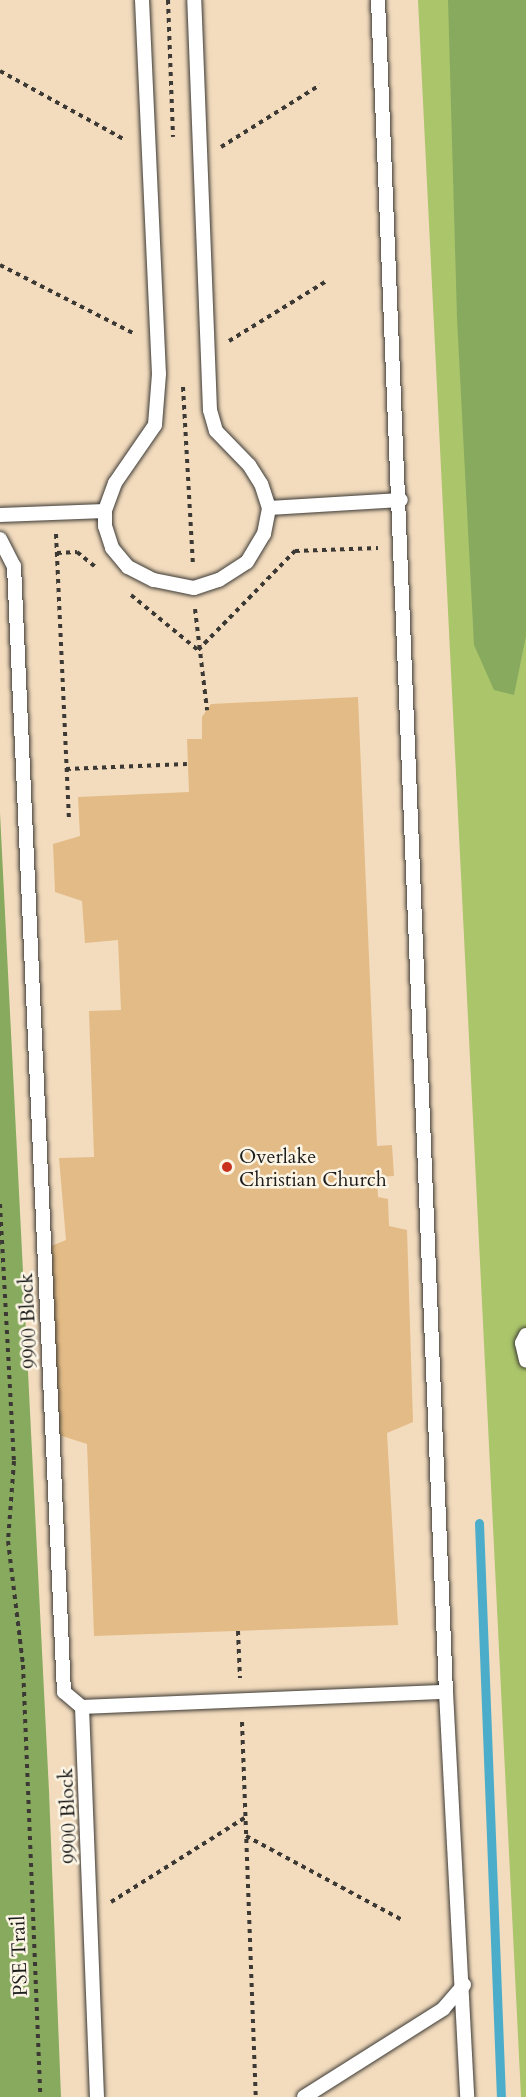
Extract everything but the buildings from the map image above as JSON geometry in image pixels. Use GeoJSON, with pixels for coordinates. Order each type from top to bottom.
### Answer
{"type":"FeatureCollection","features":[{"type":"Feature","properties":{"kind":"lane"},"geometry":{"type":"LineString","coordinates":[[142,0],[158,344],[155,424],[115,483],[105,511],[112,548],[128,567],[154,580],[194,588],[219,580],[247,562],[264,534],[269,508],[249,465],[216,431],[210,410],[194,0]]}},
{"type":"Feature","properties":{"kind":"lane"},"geometry":{"type":"LineString","coordinates":[[378,0],[403,547],[446,1692],[464,1986],[467,2097]]}},
{"type":"Feature","properties":{"kind":"lane"},"geometry":{"type":"LineString","coordinates":[[269,508],[401,500]]}},
{"type":"Feature","properties":{"kind":"lane"},"geometry":{"type":"LineString","coordinates":[[0,515],[105,511]]}},
{"type":"Feature","properties":{"kind":"lane","name":"9900 Block"},"geometry":{"type":"LineString","coordinates":[[0,538],[14,566],[64,1692],[82,1707],[93,1914],[98,2097]]}},
{"type":"Feature","properties":{"kind":"lane"},"geometry":{"type":"LineString","coordinates":[[526,1335],[522,1343],[526,1360]]}},
{"type":"Feature","properties":{"kind":"lane"},"geometry":{"type":"LineString","coordinates":[[82,1707],[446,1692]]}},
{"type":"Feature","properties":{"kind":"lane"},"geometry":{"type":"LineString","coordinates":[[304,2097],[443,2009],[464,1986]]}},
{"type":"Feature","properties":{"kind":"path"},"geometry":{"type":"LineString","coordinates":[[0,71],[149,152]]}},
{"type":"Feature","properties":{"kind":"path"},"geometry":{"type":"LineString","coordinates":[[200,161],[320,85]]}},
{"type":"Feature","properties":{"kind":"path"},"geometry":{"type":"LineString","coordinates":[[0,264],[158,344]]}},
{"type":"Feature","properties":{"kind":"path"},"geometry":{"type":"LineString","coordinates":[[207,356],[328,280]]}},
{"type":"Feature","properties":{"kind":"path"},"geometry":{"type":"LineString","coordinates":[[55,513],[69,821]]}},
{"type":"Feature","properties":{"kind":"path"},"geometry":{"type":"LineString","coordinates":[[198,650],[295,551],[403,547]]}},
{"type":"Feature","properties":{"kind":"path"},"geometry":{"type":"LineString","coordinates":[[66,769],[187,764]]}},
{"type":"Feature","properties":{"kind":"path","name":"PSE Trail"},"geometry":{"type":"LineString","coordinates":[[0,1204],[14,1461],[8,1541],[23,1665],[40,2097]]}},
{"type":"Feature","properties":{"kind":"path"},"geometry":{"type":"LineString","coordinates":[[238,1631],[256,2097]]}},
{"type":"Feature","properties":{"kind":"path"},"geometry":{"type":"LineString","coordinates":[[93,1914],[246,1817]]}},
{"type":"Feature","properties":{"kind":"path"},"geometry":{"type":"LineString","coordinates":[[246,1836],[404,1921]]}},
{"type":"Feature","properties":{"kind":"green space"},"geometry":{"type":"Polygon","coordinates":[[[418,0],[526,0],[526,2097],[521,2097],[418,0]]]}},
{"type":"Feature","properties":{"kind":"green space"},"geometry":{"type":"Polygon","coordinates":[[[448,0],[526,0],[526,636],[514,695],[494,690],[474,645],[457,318],[448,0]]]}},
{"type":"Feature","properties":{"kind":"green space"},"geometry":{"type":"Polygon","coordinates":[[[0,813],[49,1791],[61,2097],[0,2097],[0,813]]]}},
{"type":"Feature","properties":{"kind":"waterway"},"geometry":{"type":"LineString","coordinates":[[479,1523],[501,2097]]}},
{"type":"Feature","properties":{"kind":"place","name":"Overlake Christian Church"},"geometry":{"type":"Point","coordinates":[227,1167]}}]}
